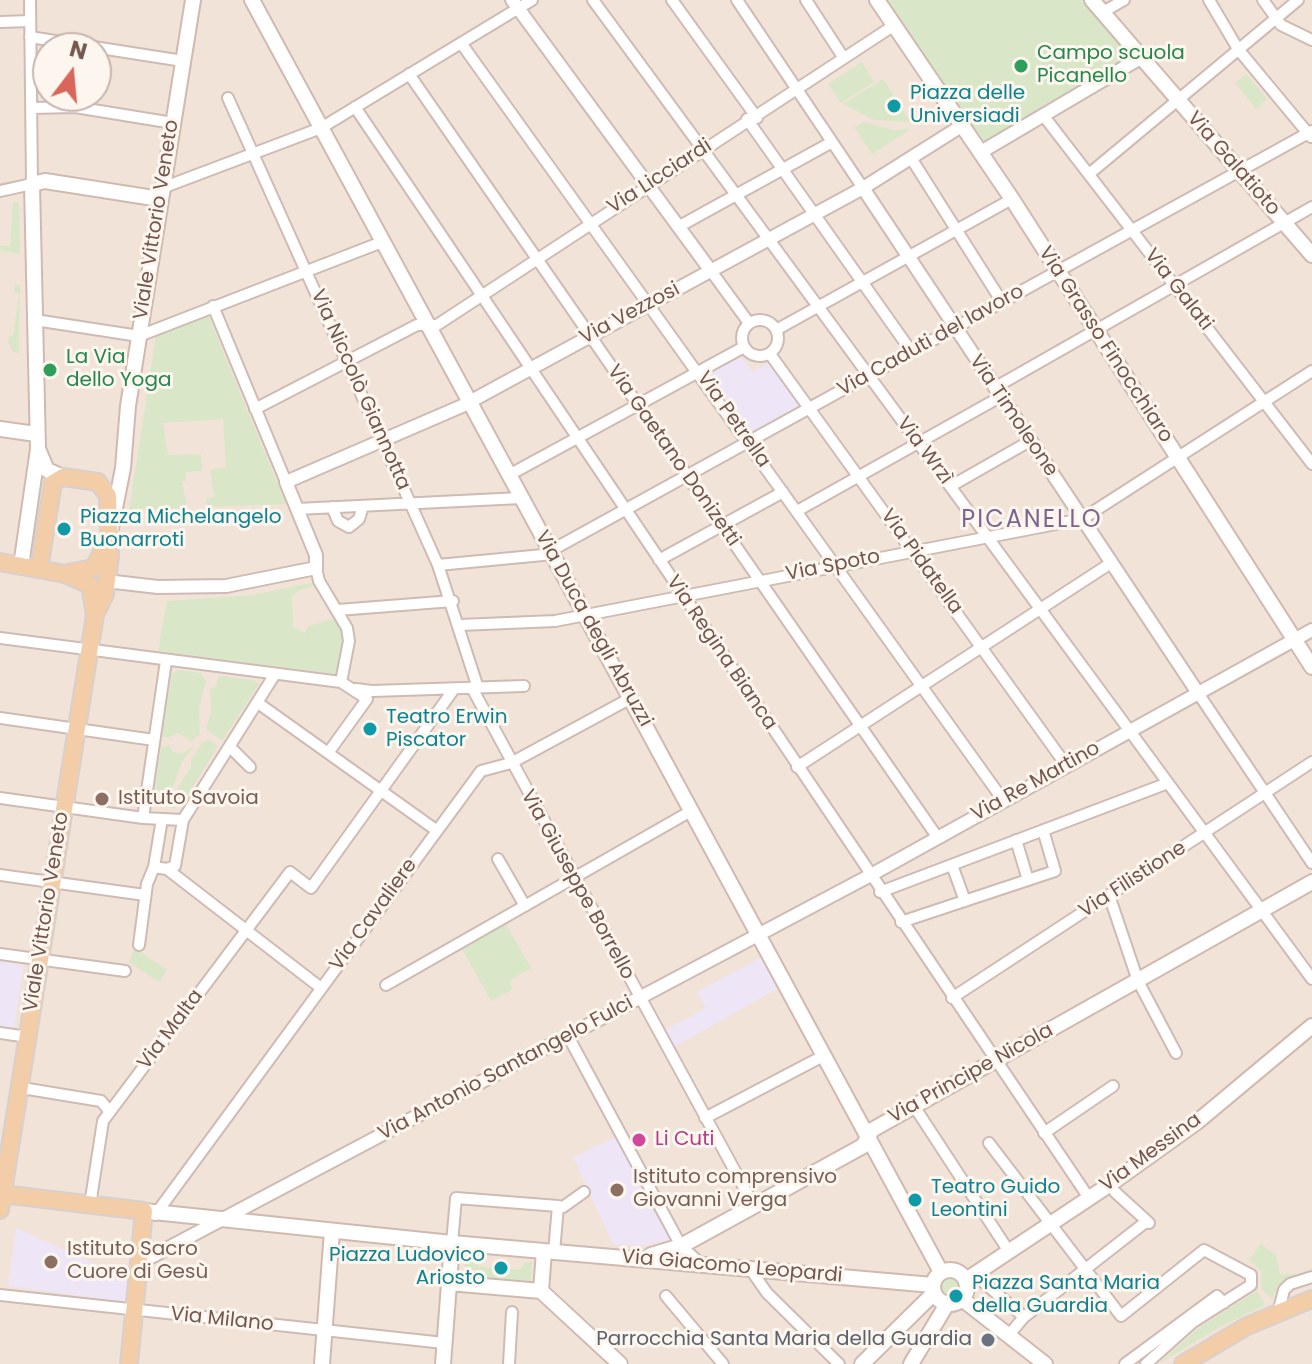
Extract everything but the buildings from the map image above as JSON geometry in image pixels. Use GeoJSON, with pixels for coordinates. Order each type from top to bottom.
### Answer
{"type":"FeatureCollection","features":[{"type":"Feature","properties":{"kind":"main road","name":"Viale Vittorio Veneto"},"geometry":{"type":"LineString","coordinates":[[123,441],[193,0]]}},
{"type":"Feature","properties":{"kind":"main road","name":"Via Duca degli Abruzzi"},"geometry":{"type":"LineString","coordinates":[[252,0],[759,933],[868,1137],[935,1278]]}},
{"type":"Feature","properties":{"kind":"main road","name":"Via Grasso Finocchiaro"},"geometry":{"type":"LineString","coordinates":[[877,0],[1012,199],[1312,667]]}},
{"type":"Feature","properties":{"kind":"main road","name":"Via Galatioto"},"geometry":{"type":"LineString","coordinates":[[1092,0],[1312,255]]}},
{"type":"Feature","properties":{"kind":"main road"},"geometry":{"type":"LineString","coordinates":[[95,615],[90,585],[65,574],[11,564],[37,448],[32,184],[45,181],[161,193]]}},
{"type":"Feature","properties":{"kind":"main road"},"geometry":{"type":"LineString","coordinates":[[0,429],[37,448],[47,470],[63,477],[98,482],[112,475],[123,441]]}},
{"type":"Feature","properties":{"kind":"main road"},"geometry":{"type":"LineString","coordinates":[[65,574],[94,568],[108,536],[116,516],[123,468],[123,441]]}},
{"type":"Feature","properties":{"kind":"main road"},"geometry":{"type":"LineString","coordinates":[[37,448],[50,498]]}},
{"type":"Feature","properties":{"kind":"main road"},"geometry":{"type":"LineString","coordinates":[[39,569],[53,483],[63,477]]}},
{"type":"Feature","properties":{"kind":"main road"},"geometry":{"type":"LineString","coordinates":[[98,482],[108,496],[106,587]]}},
{"type":"Feature","properties":{"kind":"main road","name":"Viale Vittorio Veneto"},"geometry":{"type":"LineString","coordinates":[[1,1199],[10,1113],[28,1037],[95,615],[106,587]]}},
{"type":"Feature","properties":{"kind":"main road","name":"Via Principe Nicola"},"geometry":{"type":"LineString","coordinates":[[631,1258],[681,1246],[863,1146],[872,1130],[1312,882]]}},
{"type":"Feature","properties":{"kind":"main road","name":"Via Messina"},"geometry":{"type":"LineString","coordinates":[[974,1274],[1197,1122],[1312,1026]]}},
{"type":"Feature","properties":{"kind":"main road"},"geometry":{"type":"LineString","coordinates":[[1,1199],[90,1205],[216,1221],[245,1211],[332,1231],[452,1240],[451,1287],[443,1364]]}},
{"type":"Feature","properties":{"kind":"main road"},"geometry":{"type":"LineString","coordinates":[[129,1364],[145,1211]]}},
{"type":"Feature","properties":{"kind":"main road"},"geometry":{"type":"LineString","coordinates":[[322,1364],[332,1231]]}},
{"type":"Feature","properties":{"kind":"main road","name":"Via Giacomo Leopardi"},"geometry":{"type":"LineString","coordinates":[[452,1240],[903,1283],[935,1278],[953,1270],[974,1274]]}},
{"type":"Feature","properties":{"kind":"main road"},"geometry":{"type":"LineString","coordinates":[[543,1293],[554,1249]]}},
{"type":"Feature","properties":{"kind":"main road"},"geometry":{"type":"LineString","coordinates":[[911,1364],[930,1327],[947,1304],[962,1299],[974,1274]]}},
{"type":"Feature","properties":{"kind":"main road"},"geometry":{"type":"LineString","coordinates":[[935,1278],[947,1304]]}},
{"type":"Feature","properties":{"kind":"main road"},"geometry":{"type":"LineString","coordinates":[[862,1364],[914,1314],[935,1278]]}},
{"type":"Feature","properties":{"kind":"main road"},"geometry":{"type":"LineString","coordinates":[[451,1287],[513,1300],[543,1293]]}},
{"type":"Feature","properties":{"kind":"main road"},"geometry":{"type":"LineString","coordinates":[[543,1293],[620,1364]]}},
{"type":"Feature","properties":{"kind":"main road"},"geometry":{"type":"LineString","coordinates":[[962,1299],[1045,1364]]}},
{"type":"Feature","properties":{"kind":"main road"},"geometry":{"type":"LineString","coordinates":[[1183,1364],[1220,1340],[1312,1299]]}},
{"type":"Feature","properties":{"kind":"street"},"geometry":{"type":"LineString","coordinates":[[30,0],[32,108]]}},
{"type":"Feature","properties":{"kind":"street"},"geometry":{"type":"LineString","coordinates":[[161,193],[253,153],[321,128],[461,43],[515,4],[532,0]]}},
{"type":"Feature","properties":{"kind":"street","name":"Via Wrzì"},"geometry":{"type":"LineString","coordinates":[[593,0],[1312,979]]}},
{"type":"Feature","properties":{"kind":"street"},"geometry":{"type":"LineString","coordinates":[[672,0],[751,116],[756,132],[781,170],[911,351]]}},
{"type":"Feature","properties":{"kind":"street","name":"Via Timoleone"},"geometry":{"type":"LineString","coordinates":[[737,0],[1312,863]]}},
{"type":"Feature","properties":{"kind":"street"},"geometry":{"type":"LineString","coordinates":[[806,0],[843,57]]}},
{"type":"Feature","properties":{"kind":"street"},"geometry":{"type":"LineString","coordinates":[[1103,12],[1124,0]]}},
{"type":"Feature","properties":{"kind":"street"},"geometry":{"type":"LineString","coordinates":[[1209,0],[1238,49],[1311,134]]}},
{"type":"Feature","properties":{"kind":"street"},"geometry":{"type":"LineString","coordinates":[[1263,0],[1281,25],[1312,40]]}},
{"type":"Feature","properties":{"kind":"street"},"geometry":{"type":"LineString","coordinates":[[1089,174],[1298,0]]}},
{"type":"Feature","properties":{"kind":"street"},"geometry":{"type":"LineString","coordinates":[[515,4],[747,320]]}},
{"type":"Feature","properties":{"kind":"street"},"geometry":{"type":"LineString","coordinates":[[0,22],[30,21]]}},
{"type":"Feature","properties":{"kind":"street","name":"Via Licciardi"},"geometry":{"type":"LineString","coordinates":[[255,409],[417,325],[437,325],[751,116],[893,26]]}},
{"type":"Feature","properties":{"kind":"street"},"geometry":{"type":"LineString","coordinates":[[30,37],[183,61]]}},
{"type":"Feature","properties":{"kind":"street","name":"Via Petrella"},"geometry":{"type":"LineString","coordinates":[[461,43],[1003,800]]}},
{"type":"Feature","properties":{"kind":"street"},"geometry":{"type":"LineString","coordinates":[[981,152],[1142,57]]}},
{"type":"Feature","properties":{"kind":"street","name":"Via Gaetano Donizetti"},"geometry":{"type":"LineString","coordinates":[[409,74],[938,838]]}},
{"type":"Feature","properties":{"kind":"street","name":"Via Niccolò Giannotta"},"geometry":{"type":"LineString","coordinates":[[228,98],[438,565],[453,601],[475,688]]}},
{"type":"Feature","properties":{"kind":"street","name":"Via Regina Bianca"},"geometry":{"type":"LineString","coordinates":[[355,107],[869,876],[1089,1198]]}},
{"type":"Feature","properties":{"kind":"street"},"geometry":{"type":"LineString","coordinates":[[0,191],[32,184],[32,112]]}},
{"type":"Feature","properties":{"kind":"street"},"geometry":{"type":"LineString","coordinates":[[106,112],[173,123]]}},
{"type":"Feature","properties":{"kind":"street","name":"Via Galati"},"geometry":{"type":"LineString","coordinates":[[1043,115],[1312,464]]}},
{"type":"Feature","properties":{"kind":"street","name":"Via Vezzosi"},"geometry":{"type":"LineString","coordinates":[[286,482],[469,401],[863,188],[963,125]]}},
{"type":"Feature","properties":{"kind":"street","name":"Via Caduti del lavoro"},"geometry":{"type":"LineString","coordinates":[[550,551],[747,440],[1311,134]]}},
{"type":"Feature","properties":{"kind":"street"},"geometry":{"type":"LineString","coordinates":[[678,227],[832,142]]}},
{"type":"Feature","properties":{"kind":"street"},"geometry":{"type":"LineString","coordinates":[[911,158],[1002,302]]}},
{"type":"Feature","properties":{"kind":"street"},"geometry":{"type":"LineString","coordinates":[[779,328],[1012,199]]}},
{"type":"Feature","properties":{"kind":"street"},"geometry":{"type":"LineString","coordinates":[[797,511],[919,443],[1095,330],[1312,207]]}},
{"type":"Feature","properties":{"kind":"street"},"geometry":{"type":"LineString","coordinates":[[35,320],[139,336],[382,242]]}},
{"type":"Feature","properties":{"kind":"street"},"geometry":{"type":"LineString","coordinates":[[213,306],[316,555],[319,581],[338,610],[349,635],[346,685]]}},
{"type":"Feature","properties":{"kind":"street"},"geometry":{"type":"LineString","coordinates":[[747,320],[766,321],[779,328]]}},
{"type":"Feature","properties":{"kind":"street"},"geometry":{"type":"LineString","coordinates":[[740,349],[747,320]]}},
{"type":"Feature","properties":{"kind":"street"},"geometry":{"type":"LineString","coordinates":[[740,349],[758,357],[772,357],[779,328]]}},
{"type":"Feature","properties":{"kind":"street"},"geometry":{"type":"LineString","coordinates":[[509,475],[740,349]]}},
{"type":"Feature","properties":{"kind":"street","name":"Via Pidatella"},"geometry":{"type":"LineString","coordinates":[[772,357],[1066,765]]}},
{"type":"Feature","properties":{"kind":"street"},"geometry":{"type":"LineString","coordinates":[[1082,519],[1312,371]]}},
{"type":"Feature","properties":{"kind":"street"},"geometry":{"type":"LineString","coordinates":[[951,486],[1030,441]]}},
{"type":"Feature","properties":{"kind":"street"},"geometry":{"type":"LineString","coordinates":[[659,560],[783,492]]}},
{"type":"Feature","properties":{"kind":"street"},"geometry":{"type":"LineString","coordinates":[[297,509],[521,498]]}},
{"type":"Feature","properties":{"kind":"street"},"geometry":{"type":"LineString","coordinates":[[327,507],[338,521],[349,527],[357,521],[358,506]]}},
{"type":"Feature","properties":{"kind":"street","name":"Via Spoto"},"geometry":{"type":"LineString","coordinates":[[460,625],[555,621],[1082,519]]}},
{"type":"Feature","properties":{"kind":"street"},"geometry":{"type":"LineString","coordinates":[[438,565],[530,556],[550,551]]}},
{"type":"Feature","properties":{"kind":"street"},"geometry":{"type":"LineString","coordinates":[[797,767],[1111,563]]}},
{"type":"Feature","properties":{"kind":"street"},"geometry":{"type":"LineString","coordinates":[[106,587],[226,586],[316,568]]}},
{"type":"Feature","properties":{"kind":"street"},"geometry":{"type":"LineString","coordinates":[[338,610],[453,601]]}},
{"type":"Feature","properties":{"kind":"street","name":"Via Re Martino"},"geometry":{"type":"LineString","coordinates":[[759,933],[869,876],[1312,630]]}},
{"type":"Feature","properties":{"kind":"street"},"geometry":{"type":"LineString","coordinates":[[0,638],[275,674],[372,691],[524,686]]}},
{"type":"Feature","properties":{"kind":"street"},"geometry":{"type":"LineString","coordinates":[[143,818],[151,740],[166,661]]}},
{"type":"Feature","properties":{"kind":"street"},"geometry":{"type":"LineString","coordinates":[[167,869],[175,866],[183,820],[230,747],[261,706],[275,674]]}},
{"type":"Feature","properties":{"kind":"street"},"geometry":{"type":"LineString","coordinates":[[328,753],[367,699],[346,685]]}},
{"type":"Feature","properties":{"kind":"street","name":"Via Giuseppe Borrello"},"geometry":{"type":"LineString","coordinates":[[475,688],[573,879],[754,1206]]}},
{"type":"Feature","properties":{"kind":"street"},"geometry":{"type":"LineString","coordinates":[[381,790],[454,689]]}},
{"type":"Feature","properties":{"kind":"street","name":"Via Cavaliere"},"geometry":{"type":"LineString","coordinates":[[145,1211],[170,1195],[481,771],[511,763],[631,698]]}},
{"type":"Feature","properties":{"kind":"street"},"geometry":{"type":"LineString","coordinates":[[261,706],[436,830]]}},
{"type":"Feature","properties":{"kind":"street"},"geometry":{"type":"LineString","coordinates":[[0,718],[151,740]]}},
{"type":"Feature","properties":{"kind":"street"},"geometry":{"type":"LineString","coordinates":[[230,747],[250,767]]}},
{"type":"Feature","properties":{"kind":"street","name":"Via Filistione"},"geometry":{"type":"LineString","coordinates":[[952,998],[1312,762]]}},
{"type":"Feature","properties":{"kind":"street"},"geometry":{"type":"LineString","coordinates":[[880,892],[1168,783]]}},
{"type":"Feature","properties":{"kind":"street","name":"Via Malta"},"geometry":{"type":"LineString","coordinates":[[90,1205],[103,1121],[290,872],[311,888],[381,790]]}},
{"type":"Feature","properties":{"kind":"street"},"geometry":{"type":"LineString","coordinates":[[0,798],[143,818],[183,820]]}},
{"type":"Feature","properties":{"kind":"street"},"geometry":{"type":"LineString","coordinates":[[386,985],[691,811]]}},
{"type":"Feature","properties":{"kind":"street"},"geometry":{"type":"LineString","coordinates":[[139,945],[142,895],[154,867],[162,819]]}},
{"type":"Feature","properties":{"kind":"street"},"geometry":{"type":"LineString","coordinates":[[901,922],[1055,871],[1043,830]]}},
{"type":"Feature","properties":{"kind":"street"},"geometry":{"type":"LineString","coordinates":[[1016,840],[1028,880]]}},
{"type":"Feature","properties":{"kind":"street"},"geometry":{"type":"LineString","coordinates":[[498,859],[525,906]]}},
{"type":"Feature","properties":{"kind":"street"},"geometry":{"type":"LineString","coordinates":[[952,865],[965,901]]}},
{"type":"Feature","properties":{"kind":"street"},"geometry":{"type":"LineString","coordinates":[[154,867],[167,869],[177,876],[321,988]]}},
{"type":"Feature","properties":{"kind":"street"},"geometry":{"type":"LineString","coordinates":[[0,875],[142,895]]}},
{"type":"Feature","properties":{"kind":"street"},"geometry":{"type":"LineString","coordinates":[[1109,895],[1138,981],[1176,1053]]}},
{"type":"Feature","properties":{"kind":"street","name":"Via Antonio Santangelo Fulci"},"geometry":{"type":"LineString","coordinates":[[245,1211],[759,933]]}},
{"type":"Feature","properties":{"kind":"street"},"geometry":{"type":"LineString","coordinates":[[0,954],[125,971]]}},
{"type":"Feature","properties":{"kind":"street"},"geometry":{"type":"LineString","coordinates":[[0,1033],[28,1037]]}},
{"type":"Feature","properties":{"kind":"street"},"geometry":{"type":"LineString","coordinates":[[568,1036],[681,1246],[702,1265]]}},
{"type":"Feature","properties":{"kind":"street"},"geometry":{"type":"LineString","coordinates":[[705,1118],[823,1056]]}},
{"type":"Feature","properties":{"kind":"street"},"geometry":{"type":"LineString","coordinates":[[1044,1133],[1113,1086]]}},
{"type":"Feature","properties":{"kind":"street"},"geometry":{"type":"LineString","coordinates":[[28,1089],[101,1101],[110,1112]]}},
{"type":"Feature","properties":{"kind":"street"},"geometry":{"type":"LineString","coordinates":[[914,1106],[1008,1250]]}},
{"type":"Feature","properties":{"kind":"street"},"geometry":{"type":"LineString","coordinates":[[989,1143],[1121,1316],[1204,1250],[1251,1275],[1251,1285],[1193,1322],[1146,1364]]}},
{"type":"Feature","properties":{"kind":"street"},"geometry":{"type":"LineString","coordinates":[[452,1240],[456,1198],[563,1207],[584,1192]]}},
{"type":"Feature","properties":{"kind":"street"},"geometry":{"type":"LineString","coordinates":[[1011,1338],[1026,1315],[1149,1223],[1115,1192]]}},
{"type":"Feature","properties":{"kind":"street"},"geometry":{"type":"LineString","coordinates":[[554,1249],[558,1206]]}},
{"type":"Feature","properties":{"kind":"street"},"geometry":{"type":"LineString","coordinates":[[138,1264],[216,1221]]}},
{"type":"Feature","properties":{"kind":"street"},"geometry":{"type":"LineString","coordinates":[[751,1270],[767,1293],[839,1364]]}},
{"type":"Feature","properties":{"kind":"street"},"geometry":{"type":"LineString","coordinates":[[974,1274],[1026,1315]]}},
{"type":"Feature","properties":{"kind":"street"},"geometry":{"type":"LineString","coordinates":[[1278,1313],[1284,1290],[1290,1284],[1312,1277]]}},
{"type":"Feature","properties":{"kind":"street","name":"Via Milano"},"geometry":{"type":"LineString","coordinates":[[0,1295],[444,1343]]}},
{"type":"Feature","properties":{"kind":"street"},"geometry":{"type":"LineString","coordinates":[[666,1296],[723,1364]]}},
{"type":"Feature","properties":{"kind":"street"},"geometry":{"type":"LineString","coordinates":[[1125,1364],[1217,1296],[1224,1303]]}},
{"type":"Feature","properties":{"kind":"street"},"geometry":{"type":"LineString","coordinates":[[509,1364],[513,1300]]}},
{"type":"Feature","properties":{"kind":"shaded area"},"geometry":{"type":"Polygon","coordinates":[[[0,0],[1312,0],[1312,1364],[0,1364],[0,0]]]}},
{"type":"Feature","properties":{"kind":"shaded area"},"geometry":{"type":"Polygon","coordinates":[[[741,357],[753,372],[769,363],[800,405],[751,432],[708,374],[741,357]]]}},
{"type":"Feature","properties":{"kind":"shaded area"},"geometry":{"type":"Polygon","coordinates":[[[762,957],[779,988],[672,1048],[663,1031],[706,1008],[697,992],[762,957]]]}},
{"type":"Feature","properties":{"kind":"shaded area"},"geometry":{"type":"Polygon","coordinates":[[[0,961],[24,965],[14,1028],[0,1026],[0,961]]]}},
{"type":"Feature","properties":{"kind":"shaded area","name":"Istituto comprensivo Giovanni Verga"},"geometry":{"type":"Polygon","coordinates":[[[616,1137],[671,1238],[643,1246],[613,1244],[573,1157],[616,1137]]]}},
{"type":"Feature","properties":{"kind":"shaded area","name":"Istituto Sacro Cuore di Gesù"},"geometry":{"type":"Polygon","coordinates":[[[16,1228],[128,1279],[125,1302],[8,1286],[16,1228]]]}},
{"type":"Feature","properties":{"kind":"green space","name":"Campo scuola Picanello"},"geometry":{"type":"Polygon","coordinates":[[[884,0],[1085,0],[1132,56],[984,145],[955,100],[950,103],[884,0]]]}},
{"type":"Feature","properties":{"kind":"green space"},"geometry":{"type":"Polygon","coordinates":[[[862,62],[874,82],[841,103],[828,84],[862,62]]]}},
{"type":"Feature","properties":{"kind":"green space"},"geometry":{"type":"Polygon","coordinates":[[[1246,74],[1267,99],[1256,109],[1235,83],[1246,74]]]}},
{"type":"Feature","properties":{"kind":"green space"},"geometry":{"type":"Polygon","coordinates":[[[883,79],[911,122],[874,120],[843,104],[883,79]]]}},
{"type":"Feature","properties":{"kind":"green space"},"geometry":{"type":"Polygon","coordinates":[[[864,122],[893,130],[911,129],[872,154],[854,127],[864,122]]]}},
{"type":"Feature","properties":{"kind":"green space"},"geometry":{"type":"Polygon","coordinates":[[[13,202],[19,202],[20,254],[0,250],[0,245],[10,246],[13,202]]]}},
{"type":"Feature","properties":{"kind":"green space"},"geometry":{"type":"Polygon","coordinates":[[[15,285],[20,285],[19,353],[13,352],[8,342],[9,336],[13,336],[19,293],[14,292],[15,285]]]}},
{"type":"Feature","properties":{"kind":"green space"},"geometry":{"type":"Polygon","coordinates":[[[208,315],[286,504],[207,507],[206,498],[214,497],[210,470],[226,467],[223,419],[163,423],[168,455],[201,454],[202,471],[186,472],[186,481],[182,481],[187,508],[129,510],[156,336],[208,315]]]}},
{"type":"Feature","properties":{"kind":"green space"},"geometry":{"type":"Polygon","coordinates":[[[315,582],[316,585],[292,596],[293,627],[305,633],[308,626],[340,617],[346,636],[336,674],[158,651],[167,601],[253,595],[315,582]]]}},
{"type":"Feature","properties":{"kind":"green space"},"geometry":{"type":"Polygon","coordinates":[[[178,670],[201,673],[206,681],[199,707],[200,734],[191,741],[178,733],[168,738],[162,736],[172,675],[178,670]]]}},
{"type":"Feature","properties":{"kind":"green space"},"geometry":{"type":"Polygon","coordinates":[[[219,676],[254,680],[259,684],[222,741],[206,729],[211,712],[210,688],[215,687],[219,676]]]}},
{"type":"Feature","properties":{"kind":"green space"},"geometry":{"type":"Polygon","coordinates":[[[209,740],[218,746],[182,804],[173,809],[170,807],[179,785],[191,768],[191,760],[202,743],[209,740]]]}},
{"type":"Feature","properties":{"kind":"green space"},"geometry":{"type":"Polygon","coordinates":[[[169,745],[173,752],[181,754],[194,746],[182,762],[167,804],[160,807],[153,804],[161,747],[169,745]]]}},
{"type":"Feature","properties":{"kind":"green space"},"geometry":{"type":"Polygon","coordinates":[[[505,922],[531,968],[509,981],[513,989],[491,1001],[461,947],[505,922]]]}},
{"type":"Feature","properties":{"kind":"green space"},"geometry":{"type":"Polygon","coordinates":[[[135,948],[167,970],[159,982],[129,962],[135,948]]]}},
{"type":"Feature","properties":{"kind":"green space"},"geometry":{"type":"Polygon","coordinates":[[[1261,1244],[1276,1255],[1280,1275],[1297,1273],[1279,1285],[1272,1299],[1261,1289],[1261,1271],[1249,1260],[1261,1244]]]}},
{"type":"Feature","properties":{"kind":"green space"},"geometry":{"type":"Polygon","coordinates":[[[465,1255],[470,1255],[477,1266],[519,1270],[526,1262],[532,1262],[531,1281],[464,1276],[465,1255]]]}},
{"type":"Feature","properties":{"kind":"green space"},"geometry":{"type":"Polygon","coordinates":[[[950,1277],[957,1280],[960,1287],[957,1294],[950,1297],[943,1294],[940,1287],[943,1280],[950,1277]]]}},
{"type":"Feature","properties":{"kind":"green space"},"geometry":{"type":"Polygon","coordinates":[[[1257,1291],[1265,1305],[1220,1327],[1158,1364],[1201,1326],[1257,1291]]]}},
{"type":"Feature","properties":{"kind":"place","name":"Campo scuola Picanello"},"geometry":{"type":"Point","coordinates":[1021,66]}},
{"type":"Feature","properties":{"kind":"place","name":"Piazza delle Universiadi"},"geometry":{"type":"Point","coordinates":[894,106]}},
{"type":"Feature","properties":{"kind":"place","name":"La Via dello Yoga"},"geometry":{"type":"Point","coordinates":[50,370]}},
{"type":"Feature","properties":{"kind":"place","name":"Piazza Michelangelo Buonarroti"},"geometry":{"type":"Point","coordinates":[64,529]}},
{"type":"Feature","properties":{"kind":"place","name":"Teatro Erwin Piscator"},"geometry":{"type":"Point","coordinates":[370,729]}},
{"type":"Feature","properties":{"kind":"place","name":"Istituto Savoia"},"geometry":{"type":"Point","coordinates":[102,799]}},
{"type":"Feature","properties":{"kind":"place","name":"Li Cuti"},"geometry":{"type":"Point","coordinates":[639,1140]}},
{"type":"Feature","properties":{"kind":"place","name":"Istituto comprensivo Giovanni Verga"},"geometry":{"type":"Point","coordinates":[617,1190]}},
{"type":"Feature","properties":{"kind":"place","name":"Teatro Guido Leontini"},"geometry":{"type":"Point","coordinates":[915,1200]}},
{"type":"Feature","properties":{"kind":"place","name":"Istituto Sacro Cuore di Gesù"},"geometry":{"type":"Point","coordinates":[51,1262]}},
{"type":"Feature","properties":{"kind":"place","name":"Piazza Ludovico Ariosto"},"geometry":{"type":"Point","coordinates":[501,1268]}},
{"type":"Feature","properties":{"kind":"place","name":"Piazza Santa Maria della Guardia"},"geometry":{"type":"Point","coordinates":[956,1296]}},
{"type":"Feature","properties":{"kind":"place","name":"Parrocchia Santa Maria della Guardia"},"geometry":{"type":"Point","coordinates":[988,1340]}},
{"type":"Feature","properties":{"kind":"district","name":"PICANELLO"},"geometry":{"type":"Point","coordinates":[1032,521]}}]}
